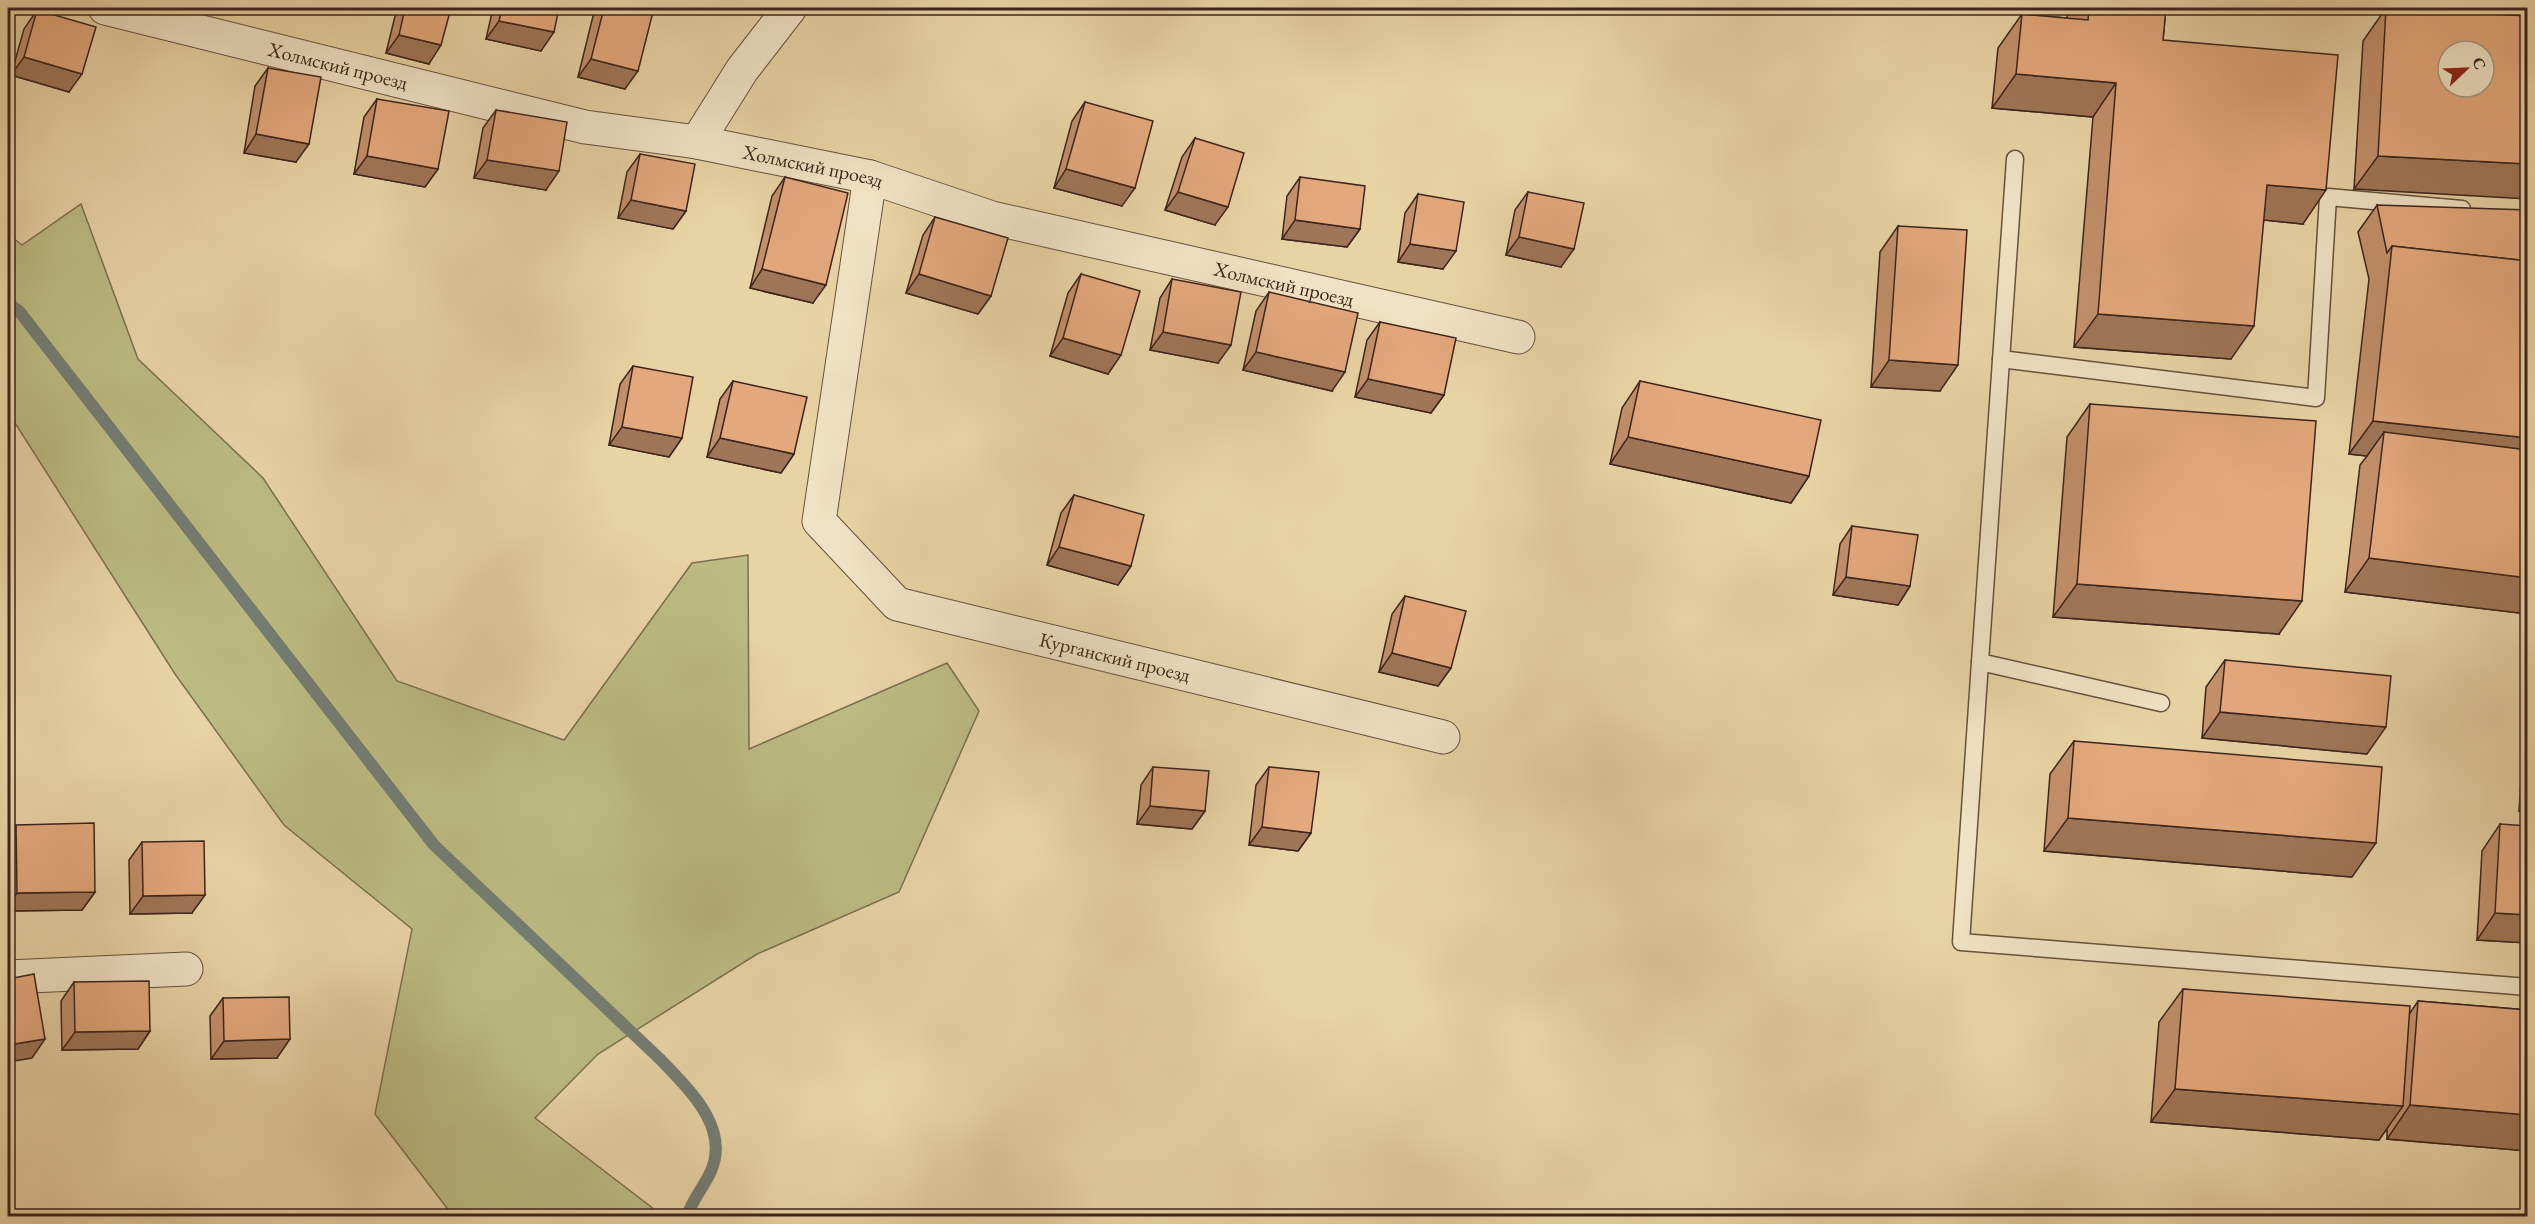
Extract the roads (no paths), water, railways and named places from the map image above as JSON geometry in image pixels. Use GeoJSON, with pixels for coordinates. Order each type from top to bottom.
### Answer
{"type":"FeatureCollection","features":[{"type":"Feature","properties":{"kind":"street","name":"Холмский проезд"},"geometry":{"type":"LineString","coordinates":[[105,8],[585,127],[697,142],[870,177],[992,218],[1518,338]]}},
{"type":"Feature","properties":{"kind":"street"},"geometry":{"type":"LineString","coordinates":[[697,142],[742,70],[790,8]]}},
{"type":"Feature","properties":{"kind":"street","name":"Курганский проезд"},"geometry":{"type":"LineString","coordinates":[[870,177],[819,521],[897,604],[1443,737]]}},
{"type":"Feature","properties":{"kind":"street"},"geometry":{"type":"LineString","coordinates":[[8,977],[186,969]]}},
{"type":"Feature","properties":{"kind":"lane"},"geometry":{"type":"LineString","coordinates":[[2015,159],[1961,942],[2528,987]]}},
{"type":"Feature","properties":{"kind":"lane"},"geometry":{"type":"LineString","coordinates":[[2001,359],[2316,398],[2328,197],[2481,211]]}},
{"type":"Feature","properties":{"kind":"lane"},"geometry":{"type":"LineString","coordinates":[[1980,662],[2161,703]]}},
{"type":"Feature","properties":{"kind":"waterway"},"geometry":{"type":"LineString","coordinates":[[8,303],[19,311],[434,845],[661,1060],[704,1110],[715,1139],[715,1155],[711,1171],[687,1216]]}}]}
